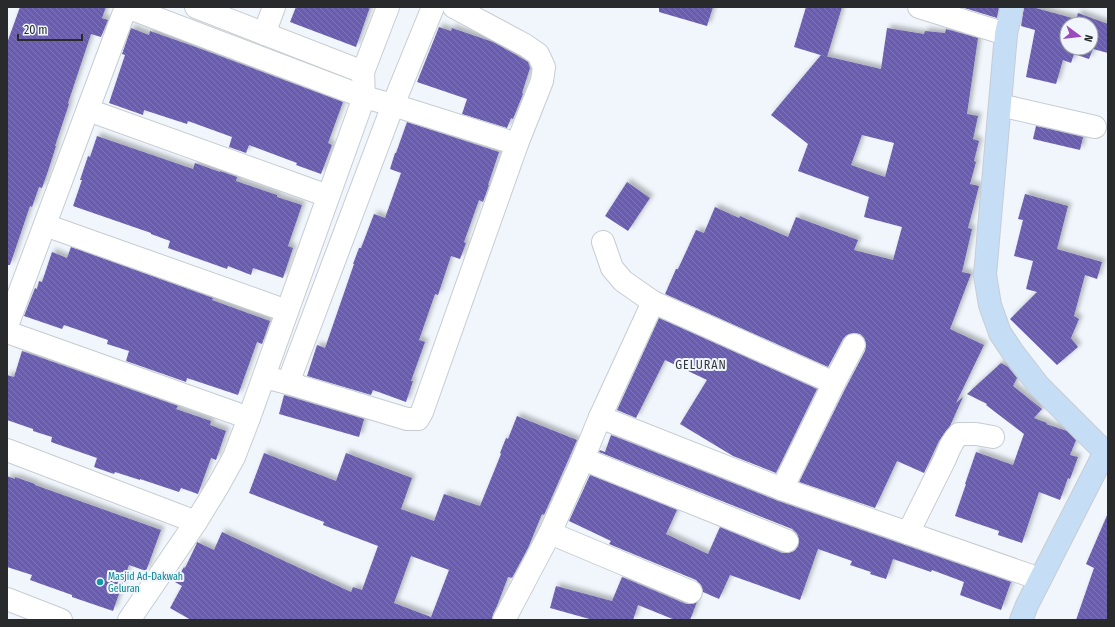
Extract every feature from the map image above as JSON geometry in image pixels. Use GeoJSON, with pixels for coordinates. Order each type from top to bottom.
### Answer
{"type":"FeatureCollection","features":[{"type":"Feature","properties":{"kind":"street"},"geometry":{"type":"LineString","coordinates":[[7,326],[126,7],[364,97],[517,144]]}},
{"type":"Feature","properties":{"kind":"street"},"geometry":{"type":"LineString","coordinates":[[196,7],[363,72]]}},
{"type":"Feature","properties":{"kind":"street"},"geometry":{"type":"LineString","coordinates":[[264,34],[274,7]]}},
{"type":"Feature","properties":{"kind":"street"},"geometry":{"type":"LineString","coordinates":[[129,620],[196,522],[234,457],[364,97],[363,72],[388,7]]}},
{"type":"Feature","properties":{"kind":"street"},"geometry":{"type":"LineString","coordinates":[[288,383],[393,105],[434,7]]}},
{"type":"Feature","properties":{"kind":"street"},"geometry":{"type":"LineString","coordinates":[[264,377],[403,418],[418,419],[422,412],[517,144],[542,81],[544,67],[538,54],[525,45],[454,7]]}},
{"type":"Feature","properties":{"kind":"street"},"geometry":{"type":"LineString","coordinates":[[918,7],[1006,34]]}},
{"type":"Feature","properties":{"kind":"street"},"geometry":{"type":"LineString","coordinates":[[1012,7],[1006,34],[985,275],[990,305],[1000,333],[1039,386],[1107,450],[1040,579],[1021,620]]}},
{"type":"Feature","properties":{"kind":"street"},"geometry":{"type":"LineString","coordinates":[[1000,105],[1095,127]]}},
{"type":"Feature","properties":{"kind":"street"},"geometry":{"type":"LineString","coordinates":[[88,110],[328,196]]}},
{"type":"Feature","properties":{"kind":"street"},"geometry":{"type":"LineString","coordinates":[[45,225],[287,311]]}},
{"type":"Feature","properties":{"kind":"street"},"geometry":{"type":"LineString","coordinates":[[603,242],[612,268],[623,281],[653,302],[834,383]]}},
{"type":"Feature","properties":{"kind":"street"},"geometry":{"type":"LineString","coordinates":[[504,620],[550,533],[600,417],[653,302]]}},
{"type":"Feature","properties":{"kind":"street"},"geometry":{"type":"LineString","coordinates":[[7,332],[249,418]]}},
{"type":"Feature","properties":{"kind":"street"},"geometry":{"type":"LineString","coordinates":[[782,489],[854,345]]}},
{"type":"Feature","properties":{"kind":"street"},"geometry":{"type":"LineString","coordinates":[[600,417],[782,489],[1040,579]]}},
{"type":"Feature","properties":{"kind":"street"},"geometry":{"type":"LineString","coordinates":[[908,533],[954,439],[959,434],[976,434],[993,437]]}},
{"type":"Feature","properties":{"kind":"street"},"geometry":{"type":"LineString","coordinates":[[7,450],[196,522]]}},
{"type":"Feature","properties":{"kind":"street"},"geometry":{"type":"LineString","coordinates":[[583,459],[787,541]]}},
{"type":"Feature","properties":{"kind":"street"},"geometry":{"type":"LineString","coordinates":[[550,533],[690,592]]}},
{"type":"Feature","properties":{"kind":"street"},"geometry":{"type":"LineString","coordinates":[[7,600],[61,620]]}},
{"type":"Feature","properties":{"kind":"building"},"geometry":{"type":"Polygon","coordinates":[[[20,7],[106,7],[102,18],[108,20],[101,37],[91,34],[42,188],[39,187],[32,207],[30,206],[10,265],[7,265],[7,43],[20,7]]]}},
{"type":"Feature","properties":{"kind":"building"},"geometry":{"type":"Polygon","coordinates":[[[296,7],[370,7],[356,47],[290,22],[296,7]]]}},
{"type":"Feature","properties":{"kind":"building"},"geometry":{"type":"Polygon","coordinates":[[[659,7],[713,7],[707,26],[659,12],[659,7]]]}},
{"type":"Feature","properties":{"kind":"building"},"geometry":{"type":"Polygon","coordinates":[[[806,7],[842,7],[827,57],[794,47],[806,7]]]}},
{"type":"Feature","properties":{"kind":"building"},"geometry":{"type":"Polygon","coordinates":[[[961,7],[999,7],[997,18],[961,7]]]}},
{"type":"Feature","properties":{"kind":"building"},"geometry":{"type":"Polygon","coordinates":[[[1024,7],[1032,7],[1065,16],[1059,16],[1059,56],[1073,56],[1071,63],[1063,60],[1056,84],[1026,77],[1035,30],[1021,26],[1024,7]]]}},
{"type":"Feature","properties":{"kind":"building"},"geometry":{"type":"Polygon","coordinates":[[[1078,13],[1086,16],[1077,16],[1078,13]]]}},
{"type":"Feature","properties":{"kind":"building"},"geometry":{"type":"Polygon","coordinates":[[[1099,21],[1108,24],[1108,53],[1099,51],[1099,21]]]}},
{"type":"Feature","properties":{"kind":"building"},"geometry":{"type":"Polygon","coordinates":[[[439,27],[451,31],[452,28],[493,42],[528,62],[530,68],[522,93],[523,94],[513,119],[511,118],[507,128],[462,114],[467,99],[417,82],[439,27]]]}},
{"type":"Feature","properties":{"kind":"building"},"geometry":{"type":"Polygon","coordinates":[[[131,28],[149,35],[150,31],[193,46],[343,102],[328,143],[332,145],[321,174],[296,165],[297,163],[249,145],[246,153],[229,147],[232,137],[188,121],[187,124],[144,110],[143,115],[109,103],[125,55],[122,54],[131,28]]]}},
{"type":"Feature","properties":{"kind":"building"},"geometry":{"type":"Polygon","coordinates":[[[887,28],[924,34],[925,31],[945,33],[946,29],[978,38],[967,114],[978,116],[973,139],[979,141],[974,161],[976,162],[970,184],[979,186],[968,228],[972,229],[962,272],[971,274],[950,329],[984,345],[956,403],[963,397],[950,426],[939,441],[924,473],[897,461],[875,508],[799,482],[865,351],[866,344],[864,338],[860,334],[854,333],[847,335],[843,339],[828,367],[665,294],[696,230],[704,233],[715,207],[788,237],[796,217],[858,240],[854,250],[893,260],[902,227],[864,217],[869,197],[798,171],[808,144],[771,115],[821,55],[881,69],[887,28]],[[862,135],[851,165],[885,177],[894,143],[862,135]]]}},
{"type":"Feature","properties":{"kind":"building"},"geometry":{"type":"Polygon","coordinates":[[[1080,56],[1090,56],[1089,59],[1080,56]]]}},
{"type":"Feature","properties":{"kind":"building"},"geometry":{"type":"Polygon","coordinates":[[[407,122],[499,152],[483,202],[479,200],[464,242],[466,243],[460,259],[451,256],[438,295],[435,294],[419,340],[425,342],[411,381],[413,381],[406,402],[373,390],[371,395],[307,376],[317,345],[325,348],[353,264],[374,214],[385,218],[401,173],[390,169],[407,122]]]}},
{"type":"Feature","properties":{"kind":"building"},"geometry":{"type":"Polygon","coordinates":[[[1036,126],[1083,137],[1080,150],[1033,139],[1036,126]]]}},
{"type":"Feature","properties":{"kind":"building"},"geometry":{"type":"Polygon","coordinates":[[[97,136],[193,169],[195,163],[220,171],[237,177],[236,181],[302,205],[288,246],[293,248],[283,278],[253,268],[251,275],[228,266],[227,269],[168,248],[170,241],[151,233],[73,206],[88,156],[90,157],[97,136]]]}},
{"type":"Feature","properties":{"kind":"building"},"geometry":{"type":"Polygon","coordinates":[[[627,182],[650,198],[628,231],[605,216],[627,182]]]}},
{"type":"Feature","properties":{"kind":"building"},"geometry":{"type":"Polygon","coordinates":[[[1025,194],[1068,206],[1057,249],[1102,262],[1097,279],[1085,275],[1074,316],[1079,319],[1071,338],[1078,347],[1057,365],[1010,319],[1037,292],[1026,289],[1033,261],[1014,256],[1023,220],[1018,219],[1025,194]]]}},
{"type":"Feature","properties":{"kind":"building"},"geometry":{"type":"Polygon","coordinates":[[[71,247],[213,298],[212,300],[270,321],[262,344],[257,342],[238,395],[187,378],[186,382],[126,361],[129,351],[107,344],[108,340],[64,325],[62,329],[24,316],[35,288],[37,289],[39,281],[42,282],[52,252],[67,258],[71,247]]]}},
{"type":"Feature","properties":{"kind":"building"},"geometry":{"type":"Polygon","coordinates":[[[659,318],[817,389],[776,473],[733,456],[680,424],[707,380],[665,360],[636,418],[617,410],[659,318]]]}},
{"type":"Feature","properties":{"kind":"building"},"geometry":{"type":"Polygon","coordinates":[[[22,351],[178,406],[176,409],[211,421],[210,425],[226,431],[216,460],[211,458],[198,494],[181,488],[179,492],[140,479],[115,472],[114,474],[94,467],[97,458],[51,442],[52,437],[7,420],[7,375],[14,377],[22,351]]]}},
{"type":"Feature","properties":{"kind":"building"},"geometry":{"type":"Polygon","coordinates":[[[1001,363],[1008,367],[1017,378],[1013,386],[1042,409],[1034,418],[1067,431],[1076,440],[1070,455],[1078,457],[1060,500],[1039,492],[1022,543],[998,535],[999,531],[955,516],[976,452],[1013,465],[1024,434],[986,405],[987,404],[967,394],[1001,363]]]}},
{"type":"Feature","properties":{"kind":"building"},"geometry":{"type":"Polygon","coordinates":[[[284,395],[364,419],[359,437],[279,414],[284,395]]]}},
{"type":"Feature","properties":{"kind":"building"},"geometry":{"type":"Polygon","coordinates":[[[517,416],[577,440],[544,515],[542,514],[528,548],[512,578],[508,577],[492,620],[191,620],[170,608],[182,586],[175,582],[184,567],[185,568],[197,542],[214,550],[222,532],[351,592],[353,587],[362,590],[378,546],[323,525],[324,522],[249,493],[264,453],[336,481],[346,453],[412,478],[401,509],[434,521],[444,494],[480,506],[506,438],[508,439],[517,416]],[[411,556],[394,603],[431,617],[449,570],[411,556]]]}},
{"type":"Feature","properties":{"kind":"building"},"geometry":{"type":"Polygon","coordinates":[[[611,435],[778,501],[1011,582],[1001,610],[960,595],[964,582],[932,570],[931,572],[893,559],[886,579],[850,565],[852,561],[818,549],[800,600],[730,575],[719,599],[703,592],[701,585],[696,580],[609,544],[611,541],[569,521],[590,475],[677,510],[666,534],[708,554],[720,527],[782,553],[794,551],[798,546],[799,540],[797,534],[792,529],[599,452],[600,450],[605,452],[611,435]]]}},
{"type":"Feature","properties":{"kind":"building"},"geometry":{"type":"Polygon","coordinates":[[[7,476],[15,479],[15,477],[35,484],[161,530],[146,571],[129,565],[113,611],[72,597],[72,595],[30,580],[32,575],[7,567],[7,476]]]}},
{"type":"Feature","properties":{"kind":"building"},"geometry":{"type":"Polygon","coordinates":[[[1108,513],[1108,620],[1076,620],[1094,568],[1086,564],[1108,513]]]}},
{"type":"Feature","properties":{"kind":"building"},"geometry":{"type":"Polygon","coordinates":[[[622,577],[686,604],[697,602],[690,620],[675,620],[638,605],[633,620],[593,620],[550,608],[556,586],[612,601],[622,577]]]}},
{"type":"Feature","properties":{"kind":"place","name":"Masjid Ad-Dakwah Geluran"},"geometry":{"type":"Point","coordinates":[100,582]}},
{"type":"Feature","properties":{"kind":"district","name":"GELURAN"},"geometry":{"type":"Point","coordinates":[701,365]}}]}
